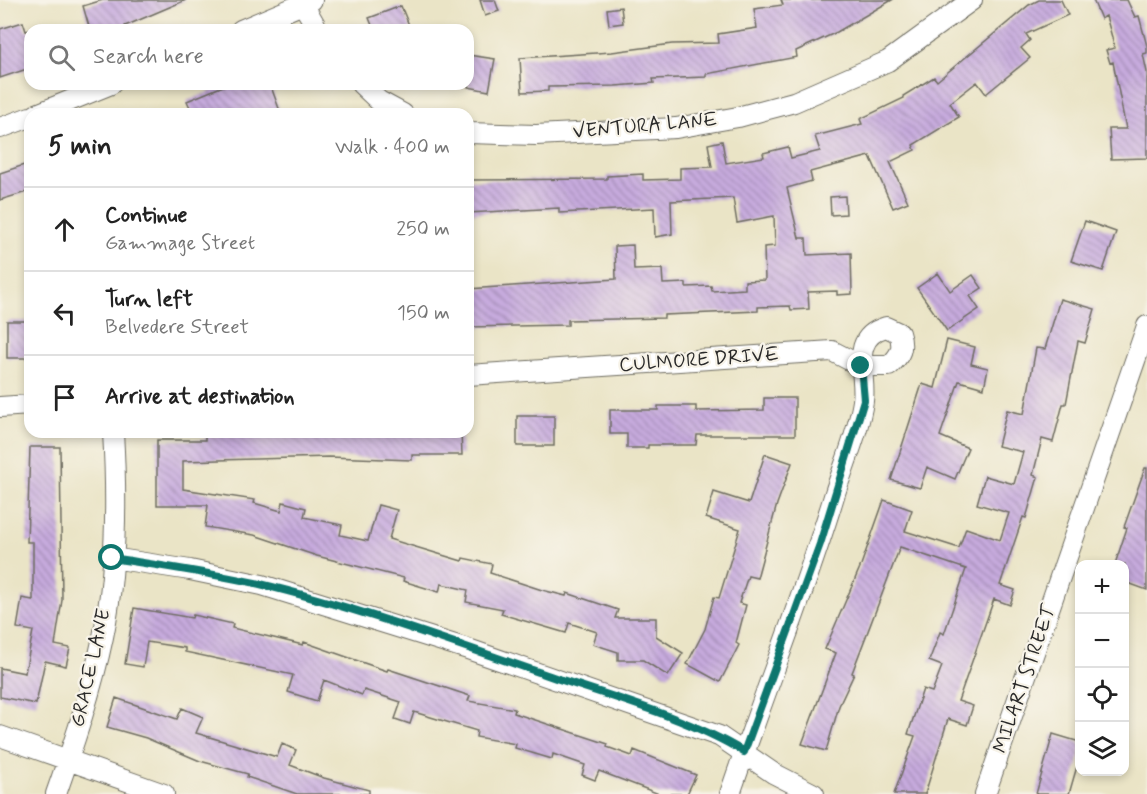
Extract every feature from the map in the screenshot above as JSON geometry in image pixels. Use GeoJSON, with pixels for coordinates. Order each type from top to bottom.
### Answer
{"type":"FeatureCollection","features":[{"type":"Feature","properties":{"kind":"street","name":"VENTURA LANE"},"geometry":{"type":"LineString","coordinates":[[474,133],[536,135],[676,128],[738,117],[794,102],[888,61],[972,0]]}},
{"type":"Feature","properties":{"kind":"street"},"geometry":{"type":"LineString","coordinates":[[255,24],[307,2],[316,24]]}},
{"type":"Feature","properties":{"kind":"street"},"geometry":{"type":"LineString","coordinates":[[66,108],[100,90]]}},
{"type":"Feature","properties":{"kind":"street"},"geometry":{"type":"LineString","coordinates":[[367,90],[379,101],[392,108]]}},
{"type":"Feature","properties":{"kind":"street"},"geometry":{"type":"LineString","coordinates":[[0,128],[24,119]]}},
{"type":"Feature","properties":{"kind":"street","name":"MILART STREET"},"geometry":{"type":"LineString","coordinates":[[985,794],[1147,326]]}},
{"type":"Feature","properties":{"kind":"street"},"geometry":{"type":"LineString","coordinates":[[730,794],[820,544],[864,400],[861,366],[865,344],[875,331],[886,327],[899,333],[903,345],[899,356],[889,366],[861,366]]}},
{"type":"Feature","properties":{"kind":"street","name":"CULMORE DRIVE"},"geometry":{"type":"LineString","coordinates":[[474,375],[832,351],[861,366]]}},
{"type":"Feature","properties":{"kind":"street"},"geometry":{"type":"LineString","coordinates":[[0,407],[24,405]]}},
{"type":"Feature","properties":{"kind":"street","name":"GRACE LANE"},"geometry":{"type":"LineString","coordinates":[[56,794],[68,760],[103,636],[112,558],[115,475],[113,438]]}},
{"type":"Feature","properties":{"kind":"street"},"geometry":{"type":"LineString","coordinates":[[112,558],[190,570],[262,585],[331,605],[577,685],[719,736],[773,773],[814,794]]}},
{"type":"Feature","properties":{"kind":"street"},"geometry":{"type":"LineString","coordinates":[[0,736],[164,794]]}},
{"type":"Feature","properties":{"kind":"building"},"geometry":{"type":"Polygon","coordinates":[[[103,0],[186,0],[130,24],[88,24],[83,6],[103,0]]]}},
{"type":"Feature","properties":{"kind":"building"},"geometry":{"type":"Polygon","coordinates":[[[480,0],[495,0],[499,11],[485,16],[480,0]]]}},
{"type":"Feature","properties":{"kind":"building"},"geometry":{"type":"Polygon","coordinates":[[[781,0],[892,0],[837,32],[796,51],[797,57],[706,74],[706,77],[653,79],[654,83],[615,86],[548,87],[548,91],[522,92],[520,58],[612,52],[672,44],[719,43],[718,34],[757,28],[754,9],[783,5],[781,0]]]}},
{"type":"Feature","properties":{"kind":"building"},"geometry":{"type":"Polygon","coordinates":[[[1039,0],[1061,0],[1068,15],[1026,34],[1030,40],[1021,48],[1030,58],[986,94],[977,82],[950,103],[959,117],[913,145],[915,150],[890,162],[908,202],[893,208],[870,156],[810,172],[812,181],[787,188],[799,238],[806,238],[807,255],[851,253],[852,294],[837,295],[837,291],[808,292],[809,309],[791,310],[790,306],[758,307],[758,311],[664,315],[664,318],[568,320],[568,325],[474,327],[474,289],[616,279],[615,246],[633,245],[634,270],[662,269],[663,284],[686,283],[686,287],[711,286],[712,291],[745,289],[745,281],[765,280],[764,247],[775,246],[774,216],[737,223],[733,198],[671,201],[672,234],[655,237],[654,208],[559,213],[559,208],[474,213],[474,180],[607,179],[607,176],[643,174],[643,180],[680,179],[680,168],[712,167],[708,144],[722,141],[726,163],[764,157],[763,153],[788,147],[791,158],[820,151],[815,136],[862,124],[860,119],[904,98],[903,96],[934,77],[937,81],[1029,5],[1039,0]]]}},
{"type":"Feature","properties":{"kind":"building"},"geometry":{"type":"Polygon","coordinates":[[[1093,0],[1127,0],[1135,17],[1139,16],[1147,46],[1147,53],[1143,54],[1147,72],[1147,158],[1111,159],[1109,129],[1126,129],[1113,62],[1110,63],[1106,50],[1115,48],[1106,16],[1101,19],[1093,0]]]}},
{"type":"Feature","properties":{"kind":"building"},"geometry":{"type":"Polygon","coordinates":[[[401,6],[408,24],[372,24],[369,18],[401,6]]]}},
{"type":"Feature","properties":{"kind":"building"},"geometry":{"type":"Polygon","coordinates":[[[621,7],[623,23],[609,25],[607,9],[621,7]]]}},
{"type":"Feature","properties":{"kind":"building"},"geometry":{"type":"Polygon","coordinates":[[[23,22],[24,25],[24,70],[0,78],[0,29],[23,22]]]}},
{"type":"Feature","properties":{"kind":"building"},"geometry":{"type":"Polygon","coordinates":[[[474,56],[495,59],[489,91],[474,88],[474,56]]]}},
{"type":"Feature","properties":{"kind":"building"},"geometry":{"type":"Polygon","coordinates":[[[214,90],[272,90],[279,108],[190,108],[187,101],[214,90]]]}},
{"type":"Feature","properties":{"kind":"building"},"geometry":{"type":"Polygon","coordinates":[[[24,165],[24,193],[0,200],[0,173],[24,165]]]}},
{"type":"Feature","properties":{"kind":"building"},"geometry":{"type":"Polygon","coordinates":[[[845,196],[846,214],[831,215],[830,197],[845,196]]]}},
{"type":"Feature","properties":{"kind":"building"},"geometry":{"type":"Polygon","coordinates":[[[1085,221],[1116,232],[1103,271],[1071,261],[1085,221]]]}},
{"type":"Feature","properties":{"kind":"building"},"geometry":{"type":"Polygon","coordinates":[[[938,273],[950,291],[973,275],[982,288],[970,296],[979,309],[947,331],[917,288],[938,273]]]}},
{"type":"Feature","properties":{"kind":"building"},"geometry":{"type":"Polygon","coordinates":[[[1060,299],[1095,309],[1085,343],[1078,341],[1066,404],[1063,404],[1053,442],[1042,439],[1033,475],[1038,477],[1026,518],[1023,517],[1000,585],[1015,590],[1010,605],[994,599],[958,701],[973,706],[967,725],[948,719],[925,794],[894,794],[915,736],[908,734],[923,689],[932,692],[942,666],[929,661],[940,632],[944,634],[966,569],[900,547],[852,673],[854,674],[839,706],[826,751],[802,744],[836,653],[825,649],[861,565],[884,500],[912,510],[905,531],[959,548],[966,528],[1000,540],[1009,513],[977,504],[985,476],[1014,484],[1023,452],[998,446],[1007,410],[1024,414],[1036,348],[1045,349],[1060,299]]]}},
{"type":"Feature","properties":{"kind":"building"},"geometry":{"type":"Polygon","coordinates":[[[7,321],[24,321],[24,358],[7,358],[7,321]]]}},
{"type":"Feature","properties":{"kind":"building"},"geometry":{"type":"Polygon","coordinates":[[[947,340],[975,347],[971,364],[988,368],[984,388],[959,381],[940,436],[968,448],[955,479],[927,467],[920,488],[891,480],[922,384],[935,388],[947,340]]]}},
{"type":"Feature","properties":{"kind":"building"},"geometry":{"type":"Polygon","coordinates":[[[764,398],[795,398],[795,435],[697,435],[696,445],[648,445],[648,448],[627,448],[627,434],[610,434],[610,410],[658,410],[658,406],[696,406],[696,411],[764,410],[764,398]]]}},
{"type":"Feature","properties":{"kind":"building"},"geometry":{"type":"Polygon","coordinates":[[[517,416],[554,416],[554,446],[517,446],[517,416]]]}},
{"type":"Feature","properties":{"kind":"building"},"geometry":{"type":"Polygon","coordinates":[[[205,438],[461,438],[462,455],[412,455],[412,460],[329,457],[183,461],[183,489],[255,500],[254,503],[281,511],[283,502],[306,508],[304,517],[342,525],[340,535],[368,541],[378,505],[397,510],[389,539],[462,561],[463,558],[492,564],[490,573],[542,590],[566,596],[567,593],[618,610],[615,618],[656,618],[656,636],[683,653],[668,676],[643,660],[618,660],[618,652],[593,644],[597,632],[569,623],[566,633],[501,614],[503,609],[466,602],[468,590],[441,584],[439,592],[403,581],[404,578],[317,556],[254,535],[205,527],[208,505],[157,505],[157,440],[205,440],[205,438]]]}},
{"type":"Feature","properties":{"kind":"building"},"geometry":{"type":"Polygon","coordinates":[[[30,447],[60,447],[62,600],[55,645],[70,648],[66,666],[45,661],[36,704],[0,697],[0,668],[25,673],[33,631],[17,628],[22,598],[33,600],[33,542],[27,542],[30,447]]]}},
{"type":"Feature","properties":{"kind":"building"},"geometry":{"type":"Polygon","coordinates":[[[765,454],[792,463],[777,504],[757,578],[748,576],[739,603],[746,605],[736,643],[739,645],[720,682],[687,664],[705,629],[714,597],[719,598],[740,529],[706,518],[714,492],[749,503],[765,454]]]}},
{"type":"Feature","properties":{"kind":"building"},"geometry":{"type":"Polygon","coordinates":[[[1145,468],[1147,468],[1147,590],[1129,583],[1129,560],[1116,560],[1127,528],[1124,527],[1145,468]]]}},
{"type":"Feature","properties":{"kind":"building"},"geometry":{"type":"Polygon","coordinates":[[[134,608],[192,618],[193,615],[233,624],[232,628],[303,645],[304,642],[387,671],[388,669],[470,696],[468,701],[515,709],[514,713],[608,744],[607,747],[632,756],[634,750],[696,775],[687,794],[659,794],[599,771],[595,780],[582,775],[585,765],[553,754],[552,759],[515,748],[516,744],[476,737],[477,731],[414,712],[410,724],[395,719],[401,702],[364,690],[362,695],[324,680],[317,701],[288,692],[293,675],[185,652],[185,648],[147,642],[143,667],[125,664],[134,608]]]}},
{"type":"Feature","properties":{"kind":"building"},"geometry":{"type":"Polygon","coordinates":[[[116,698],[177,719],[182,708],[203,717],[196,733],[277,757],[282,744],[296,750],[290,765],[324,778],[369,790],[369,794],[297,794],[247,777],[248,774],[200,761],[146,738],[107,727],[116,698]]]}},
{"type":"Feature","properties":{"kind":"building"},"geometry":{"type":"Polygon","coordinates":[[[1053,734],[1075,741],[1075,773],[1069,794],[1036,794],[1053,734]]]}},
{"type":"Feature","properties":{"kind":"route"},"geometry":{"type":"LineString","coordinates":[[112,558],[190,570],[262,585],[331,605],[577,685],[719,736],[744,752],[820,544],[864,400],[861,366]]}}]}
